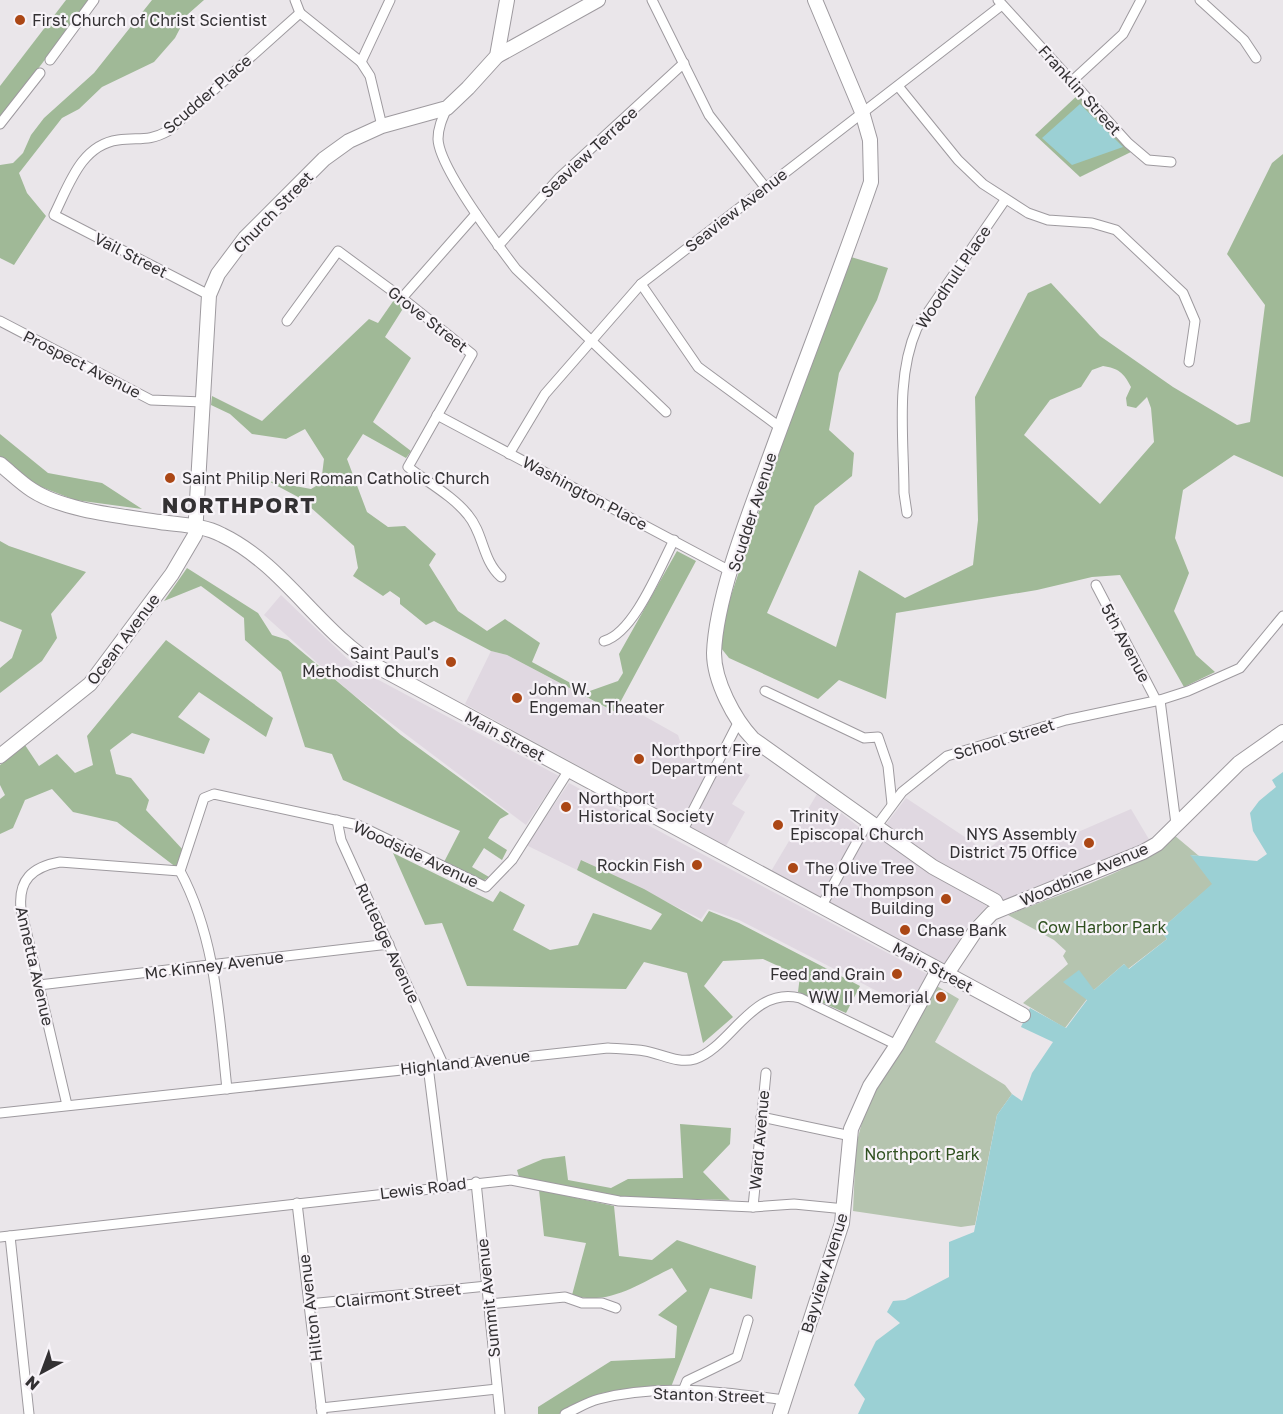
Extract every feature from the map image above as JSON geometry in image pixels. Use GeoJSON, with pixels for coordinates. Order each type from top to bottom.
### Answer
{"type":"FeatureCollection","features":[{"type":"Feature","properties":{"kind":"main road"},"geometry":{"type":"LineString","coordinates":[[497,56],[507,0]]}},
{"type":"Feature","properties":{"kind":"main road"},"geometry":{"type":"LineString","coordinates":[[447,108],[497,56],[598,0]]}},
{"type":"Feature","properties":{"kind":"main road","name":"Scudder Avenue"},"geometry":{"type":"LineString","coordinates":[[815,0],[862,112],[870,141],[871,182],[744,529],[717,623],[714,662],[721,685],[739,722],[757,742],[933,867],[995,901],[999,909]]}},
{"type":"Feature","properties":{"kind":"main road","name":"Church Street"},"geometry":{"type":"LineString","coordinates":[[197,527],[209,295],[218,274],[245,238],[324,159],[349,141],[382,126],[447,108]]}},
{"type":"Feature","properties":{"kind":"main road","name":"Main Street"},"geometry":{"type":"LineString","coordinates":[[0,464],[32,490],[60,501],[108,513],[197,527],[223,535],[262,562],[365,660],[1023,1015]]}},
{"type":"Feature","properties":{"kind":"main road","name":"Ocean Avenue"},"geometry":{"type":"LineString","coordinates":[[0,756],[90,684],[178,566],[197,527]]}},
{"type":"Feature","properties":{"kind":"main road","name":"Woodbine Avenue"},"geometry":{"type":"LineString","coordinates":[[942,973],[976,930],[999,909],[1116,863],[1157,844],[1239,763],[1283,732]]}},
{"type":"Feature","properties":{"kind":"main road","name":"Bayview Avenue"},"geometry":{"type":"LineString","coordinates":[[780,1414],[845,1209],[851,1136],[870,1086],[942,973]]}},
{"type":"Feature","properties":{"kind":"street"},"geometry":{"type":"LineString","coordinates":[[50,60],[94,0]]}},
{"type":"Feature","properties":{"kind":"street"},"geometry":{"type":"LineString","coordinates":[[295,0],[300,14],[361,62],[370,76],[382,126]]}},
{"type":"Feature","properties":{"kind":"street"},"geometry":{"type":"LineString","coordinates":[[361,62],[390,0]]}},
{"type":"Feature","properties":{"kind":"street"},"geometry":{"type":"LineString","coordinates":[[652,0],[709,115],[765,187]]}},
{"type":"Feature","properties":{"kind":"street"},"geometry":{"type":"LineString","coordinates":[[1072,81],[1123,34],[1141,0]]}},
{"type":"Feature","properties":{"kind":"street"},"geometry":{"type":"LineString","coordinates":[[1200,0],[1244,40],[1256,58]]}},
{"type":"Feature","properties":{"kind":"street","name":"Seaview Avenue"},"geometry":{"type":"LineString","coordinates":[[509,454],[536,405],[640,284],[898,86],[1000,3]]}},
{"type":"Feature","properties":{"kind":"street","name":"Franklin Street"},"geometry":{"type":"LineString","coordinates":[[1000,3],[1128,142],[1148,160],[1171,162]]}},
{"type":"Feature","properties":{"kind":"street","name":"Scudder Place"},"geometry":{"type":"LineString","coordinates":[[54,214],[80,164],[91,151],[106,142],[145,140],[168,131],[300,14]]}},
{"type":"Feature","properties":{"kind":"street","name":"Seaview Terrace"},"geometry":{"type":"LineString","coordinates":[[498,246],[560,177],[684,63]]}},
{"type":"Feature","properties":{"kind":"street"},"geometry":{"type":"LineString","coordinates":[[0,124],[40,73]]}},
{"type":"Feature","properties":{"kind":"street"},"geometry":{"type":"LineString","coordinates":[[898,86],[958,160],[983,184],[1005,200],[1028,213],[1048,220],[1092,224],[1116,230],[1183,293],[1195,321],[1189,362]]}},
{"type":"Feature","properties":{"kind":"street"},"geometry":{"type":"LineString","coordinates":[[447,108],[439,127],[441,152],[476,214],[498,246],[516,269],[666,412]]}},
{"type":"Feature","properties":{"kind":"street","name":"Woodhull Place"},"geometry":{"type":"LineString","coordinates":[[907,513],[904,493],[904,381],[908,347],[916,328],[1005,200]]}},
{"type":"Feature","properties":{"kind":"street","name":"Vail Street"},"geometry":{"type":"LineString","coordinates":[[54,214],[209,295]]}},
{"type":"Feature","properties":{"kind":"street"},"geometry":{"type":"LineString","coordinates":[[402,298],[476,214]]}},
{"type":"Feature","properties":{"kind":"street","name":"Grove Street"},"geometry":{"type":"LineString","coordinates":[[288,321],[338,251],[472,354],[408,467],[468,514],[476,528],[489,565],[501,577]]}},
{"type":"Feature","properties":{"kind":"street"},"geometry":{"type":"LineString","coordinates":[[640,284],[698,367],[781,428]]}},
{"type":"Feature","properties":{"kind":"street","name":"Prospect Avenue"},"geometry":{"type":"LineString","coordinates":[[0,321],[151,400],[203,402]]}},
{"type":"Feature","properties":{"kind":"street","name":"Washington Place"},"geometry":{"type":"LineString","coordinates":[[437,416],[732,572]]}},
{"type":"Feature","properties":{"kind":"street"},"geometry":{"type":"LineString","coordinates":[[604,641],[616,635],[640,605],[674,540]]}},
{"type":"Feature","properties":{"kind":"street","name":"5th Avenue"},"geometry":{"type":"LineString","coordinates":[[1096,585],[1158,700],[1176,824]]}},
{"type":"Feature","properties":{"kind":"street","name":"School Street"},"geometry":{"type":"LineString","coordinates":[[821,907],[872,825],[902,792],[947,756],[1066,720],[1158,700],[1240,668],[1283,616]]}},
{"type":"Feature","properties":{"kind":"street"},"geometry":{"type":"LineString","coordinates":[[765,691],[864,738],[878,737],[888,766],[892,804]]}},
{"type":"Feature","properties":{"kind":"street"},"geometry":{"type":"LineString","coordinates":[[682,832],[739,722]]}},
{"type":"Feature","properties":{"kind":"street","name":"Woodside Avenue"},"geometry":{"type":"LineString","coordinates":[[180,871],[204,798],[214,794],[358,825],[486,887],[512,860],[569,770]]}},
{"type":"Feature","properties":{"kind":"street","name":"Rutledge Avenue"},"geometry":{"type":"LineString","coordinates":[[337,820],[341,840],[443,1064]]}},
{"type":"Feature","properties":{"kind":"street","name":"Annetta Avenue"},"geometry":{"type":"LineString","coordinates":[[67,1106],[20,897],[22,885],[29,873],[44,865],[60,862],[180,871]]}},
{"type":"Feature","properties":{"kind":"street"},"geometry":{"type":"LineString","coordinates":[[180,871],[198,908],[213,965],[227,1089]]}},
{"type":"Feature","properties":{"kind":"street","name":"Mc Kinney Avenue"},"geometry":{"type":"LineString","coordinates":[[39,985],[388,944]]}},
{"type":"Feature","properties":{"kind":"street","name":"Highland Avenue"},"geometry":{"type":"LineString","coordinates":[[0,1113],[608,1048],[648,1051],[682,1060],[696,1059],[763,1004],[776,997],[788,995],[800,998],[897,1045]]}},
{"type":"Feature","properties":{"kind":"street"},"geometry":{"type":"LineString","coordinates":[[429,1066],[443,1186]]}},
{"type":"Feature","properties":{"kind":"street","name":"Ward Avenue"},"geometry":{"type":"LineString","coordinates":[[753,1207],[766,1072]]}},
{"type":"Feature","properties":{"kind":"street"},"geometry":{"type":"LineString","coordinates":[[761,1117],[851,1136]]}},
{"type":"Feature","properties":{"kind":"street","name":"Lewis Road"},"geometry":{"type":"LineString","coordinates":[[5,1236],[476,1182],[511,1180],[619,1201],[753,1207],[794,1204],[845,1209]]}},
{"type":"Feature","properties":{"kind":"street","name":"Summit Avenue"},"geometry":{"type":"LineString","coordinates":[[476,1182],[500,1414]]}},
{"type":"Feature","properties":{"kind":"street","name":"Hilton Avenue"},"geometry":{"type":"LineString","coordinates":[[297,1203],[322,1411]]}},
{"type":"Feature","properties":{"kind":"street"},"geometry":{"type":"LineString","coordinates":[[5,1236],[29,1414]]}},
{"type":"Feature","properties":{"kind":"street","name":"Clairmont Street"},"geometry":{"type":"LineString","coordinates":[[309,1304],[487,1286]]}},
{"type":"Feature","properties":{"kind":"street"},"geometry":{"type":"LineString","coordinates":[[489,1304],[565,1297],[582,1303],[602,1303],[616,1308]]}},
{"type":"Feature","properties":{"kind":"street"},"geometry":{"type":"LineString","coordinates":[[683,1391],[687,1381],[737,1357],[748,1320]]}},
{"type":"Feature","properties":{"kind":"street"},"geometry":{"type":"LineString","coordinates":[[322,1411],[497,1389]]}},
{"type":"Feature","properties":{"kind":"street","name":"Stanton Street"},"geometry":{"type":"LineString","coordinates":[[565,1414],[598,1399],[637,1393],[683,1391],[785,1400]]}},
{"type":"Feature","properties":{"kind":"shaded area"},"geometry":{"type":"Polygon","coordinates":[[[281,595],[358,669],[559,776],[526,825],[351,693],[264,615],[281,595]]]}},
{"type":"Feature","properties":{"kind":"shaded area"},"geometry":{"type":"Polygon","coordinates":[[[491,651],[507,655],[614,712],[637,712],[678,735],[684,753],[712,768],[718,758],[750,775],[732,804],[745,812],[726,846],[465,704],[491,651]]]}},
{"type":"Feature","properties":{"kind":"shaded area"},"geometry":{"type":"Polygon","coordinates":[[[569,783],[927,974],[910,1008],[739,920],[708,909],[701,919],[582,860],[577,870],[526,845],[569,783]]]}},
{"type":"Feature","properties":{"kind":"shaded area"},"geometry":{"type":"Polygon","coordinates":[[[817,794],[860,828],[820,901],[770,873],[817,794]]]}},
{"type":"Feature","properties":{"kind":"shaded area"},"geometry":{"type":"Polygon","coordinates":[[[906,798],[986,851],[1009,832],[1032,852],[1131,809],[1150,841],[1003,902],[998,894],[935,862],[884,827],[906,798]]]}},
{"type":"Feature","properties":{"kind":"shaded area"},"geometry":{"type":"Polygon","coordinates":[[[869,829],[924,869],[987,906],[968,926],[944,965],[826,904],[869,829]]]}},
{"type":"Feature","properties":{"kind":"green space"},"geometry":{"type":"Polygon","coordinates":[[[66,0],[90,0],[0,119],[0,86],[66,0]]]}},
{"type":"Feature","properties":{"kind":"green space"},"geometry":{"type":"Polygon","coordinates":[[[152,0],[204,0],[187,15],[175,38],[154,62],[102,87],[79,109],[62,118],[19,173],[27,193],[46,216],[14,265],[0,258],[0,165],[13,163],[23,153],[31,135],[44,118],[94,73],[152,0]]]}},
{"type":"Feature","properties":{"kind":"green space"},"geometry":{"type":"Polygon","coordinates":[[[1080,93],[1133,151],[1080,177],[1035,135],[1080,93]]]}},
{"type":"Feature","properties":{"kind":"green space"},"geometry":{"type":"Polygon","coordinates":[[[1283,154],[1283,477],[1234,455],[1183,490],[1175,538],[1189,573],[1174,611],[1196,655],[1215,672],[1184,687],[1120,575],[1092,577],[1037,590],[896,613],[886,699],[839,680],[818,699],[729,658],[721,648],[722,623],[786,429],[851,257],[888,268],[877,300],[839,373],[829,430],[854,453],[852,476],[815,506],[767,613],[836,647],[859,570],[905,598],[973,565],[978,520],[975,397],[1028,293],[1051,283],[1100,336],[1173,387],[1237,425],[1250,422],[1265,305],[1227,254],[1272,163],[1283,154]],[[1103,366],[1092,370],[1081,387],[1050,400],[1024,435],[1100,504],[1154,442],[1151,408],[1147,397],[1136,408],[1127,406],[1126,398],[1131,387],[1120,372],[1103,366]]]}},
{"type":"Feature","properties":{"kind":"green space"},"geometry":{"type":"Polygon","coordinates":[[[394,300],[404,307],[385,337],[411,358],[373,422],[411,451],[406,458],[363,434],[347,459],[367,512],[388,527],[405,526],[436,554],[429,565],[458,611],[487,631],[505,619],[540,643],[532,662],[587,692],[618,681],[623,673],[619,654],[677,551],[696,561],[615,712],[507,655],[491,651],[434,621],[426,625],[400,604],[400,598],[390,591],[383,596],[353,576],[358,568],[354,546],[300,498],[268,481],[311,489],[321,483],[324,459],[305,429],[286,439],[252,434],[230,414],[211,405],[212,396],[262,421],[369,319],[378,323],[394,300]]]}},
{"type":"Feature","properties":{"kind":"green space"},"geometry":{"type":"Polygon","coordinates":[[[0,434],[48,473],[102,483],[142,509],[75,500],[36,485],[0,456],[0,434]]]}},
{"type":"Feature","properties":{"kind":"green space"},"geometry":{"type":"Polygon","coordinates":[[[0,541],[86,572],[51,614],[57,638],[42,661],[0,693],[0,668],[12,658],[22,630],[0,621],[0,541]]]}},
{"type":"Feature","properties":{"kind":"green space"},"geometry":{"type":"Polygon","coordinates":[[[187,568],[258,613],[272,635],[288,640],[401,735],[509,814],[500,819],[488,838],[507,850],[502,860],[484,848],[472,867],[489,877],[483,881],[444,862],[460,831],[343,780],[332,754],[305,747],[281,672],[245,640],[244,618],[201,586],[164,601],[187,568]]]}},
{"type":"Feature","properties":{"kind":"green space"},"geometry":{"type":"Polygon","coordinates":[[[166,640],[273,718],[266,737],[199,692],[178,717],[210,739],[204,754],[132,733],[110,750],[116,774],[131,778],[149,800],[146,810],[184,851],[177,868],[117,822],[73,812],[52,789],[25,800],[13,828],[0,834],[0,799],[5,795],[0,785],[0,765],[25,745],[39,766],[57,754],[75,773],[93,765],[87,736],[166,640]]]}},
{"type":"Feature","properties":{"kind":"green space","name":"Cow Harbor Park"},"geometry":{"type":"Polygon","coordinates":[[[1174,835],[1199,856],[1191,855],[1213,884],[1160,930],[1167,939],[1128,969],[1124,964],[1094,990],[1064,982],[1087,999],[1065,1028],[1023,1003],[1068,964],[1063,956],[1066,951],[1054,940],[1008,915],[1119,871],[1141,860],[1174,835]]]}},
{"type":"Feature","properties":{"kind":"green space"},"geometry":{"type":"Polygon","coordinates":[[[393,853],[493,902],[500,891],[525,905],[513,930],[550,950],[578,945],[593,913],[651,930],[662,914],[577,870],[581,860],[644,889],[702,922],[709,911],[739,923],[860,986],[846,1013],[798,992],[800,976],[763,959],[723,961],[704,986],[733,1017],[703,1043],[687,973],[644,962],[626,989],[467,986],[442,923],[425,925],[393,853]]]}},
{"type":"Feature","properties":{"kind":"green space","name":"Northport Park"},"geometry":{"type":"Polygon","coordinates":[[[935,985],[959,999],[935,1042],[1005,1085],[1012,1094],[997,1115],[975,1225],[961,1227],[853,1211],[856,1145],[866,1107],[935,985]]]}},
{"type":"Feature","properties":{"kind":"green space"},"geometry":{"type":"Polygon","coordinates":[[[680,1124],[731,1128],[730,1144],[703,1172],[730,1200],[618,1197],[519,1177],[517,1170],[543,1159],[565,1156],[568,1180],[611,1188],[628,1179],[683,1178],[680,1124]]]}},
{"type":"Feature","properties":{"kind":"green space"},"geometry":{"type":"Polygon","coordinates":[[[539,1190],[614,1206],[619,1256],[652,1260],[677,1240],[756,1266],[752,1299],[710,1288],[671,1387],[602,1393],[559,1414],[538,1414],[538,1407],[611,1361],[675,1358],[677,1326],[658,1315],[687,1291],[672,1268],[611,1296],[585,1298],[572,1295],[586,1243],[544,1236],[539,1190]]]}},
{"type":"Feature","properties":{"kind":"water"},"geometry":{"type":"Polygon","coordinates":[[[1080,104],[1123,147],[1072,165],[1042,138],[1080,104]]]}},
{"type":"Feature","properties":{"kind":"water"},"geometry":{"type":"Polygon","coordinates":[[[1283,772],[1283,1414],[858,1414],[865,1399],[854,1385],[876,1341],[900,1323],[887,1312],[893,1301],[905,1300],[949,1277],[949,1242],[974,1232],[997,1115],[1012,1094],[1022,1101],[1032,1073],[1053,1042],[1021,1027],[1030,1008],[1066,1028],[1087,1000],[1063,982],[1079,970],[1094,990],[1124,964],[1129,969],[1167,939],[1160,930],[1212,884],[1190,855],[1257,861],[1267,854],[1253,831],[1250,813],[1259,801],[1276,787],[1272,780],[1283,772]]]}},
{"type":"Feature","properties":{"kind":"place","name":"First Church of Christ Scientist"},"geometry":{"type":"Point","coordinates":[20,20]}},
{"type":"Feature","properties":{"kind":"place","name":"Saint Philip Neri Roman Catholic Church"},"geometry":{"type":"Point","coordinates":[170,478]}},
{"type":"Feature","properties":{"kind":"place","name":"Saint Paul's Methodist Church"},"geometry":{"type":"Point","coordinates":[451,662]}},
{"type":"Feature","properties":{"kind":"place","name":"John W. Engeman Theater"},"geometry":{"type":"Point","coordinates":[517,698]}},
{"type":"Feature","properties":{"kind":"place","name":"Northport Fire Department"},"geometry":{"type":"Point","coordinates":[639,759]}},
{"type":"Feature","properties":{"kind":"place","name":"Northport Historical Society"},"geometry":{"type":"Point","coordinates":[566,807]}},
{"type":"Feature","properties":{"kind":"place","name":"Trinity Episcopal Church"},"geometry":{"type":"Point","coordinates":[778,825]}},
{"type":"Feature","properties":{"kind":"place","name":"NYS Assembly District 75 Office"},"geometry":{"type":"Point","coordinates":[1089,843]}},
{"type":"Feature","properties":{"kind":"place","name":"Rockin Fish"},"geometry":{"type":"Point","coordinates":[697,865]}},
{"type":"Feature","properties":{"kind":"place","name":"The Olive Tree"},"geometry":{"type":"Point","coordinates":[793,868]}},
{"type":"Feature","properties":{"kind":"place","name":"The Thompson Building"},"geometry":{"type":"Point","coordinates":[946,899]}},
{"type":"Feature","properties":{"kind":"place","name":"Chase Bank"},"geometry":{"type":"Point","coordinates":[905,930]}},
{"type":"Feature","properties":{"kind":"place","name":"Feed and Grain"},"geometry":{"type":"Point","coordinates":[897,974]}},
{"type":"Feature","properties":{"kind":"place","name":"WW II Memorial"},"geometry":{"type":"Point","coordinates":[941,997]}},
{"type":"Feature","properties":{"kind":"district","name":"NORTHPORT"},"geometry":{"type":"Point","coordinates":[239,504]}}]}
